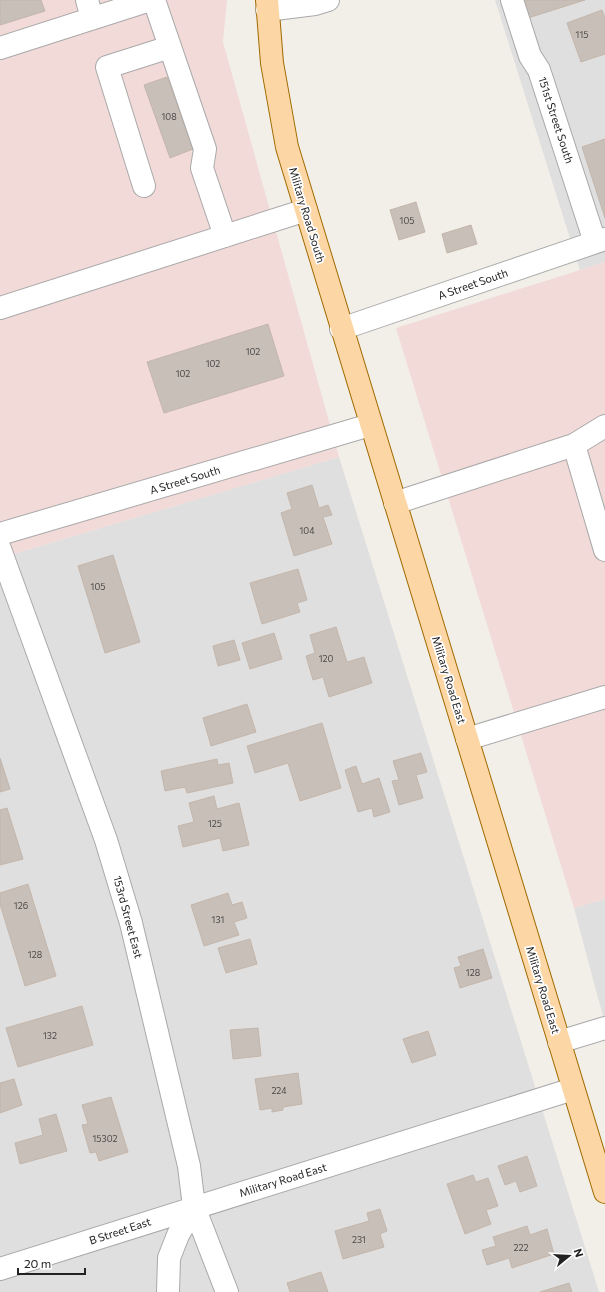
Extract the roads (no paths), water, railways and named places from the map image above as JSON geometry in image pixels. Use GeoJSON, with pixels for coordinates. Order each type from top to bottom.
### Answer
{"type":"FeatureCollection","features":[{"type":"Feature","properties":{"kind":"main road","name":"Military Road South"},"geometry":{"type":"LineString","coordinates":[[267,5],[272,63],[287,147],[370,424]]}},
{"type":"Feature","properties":{"kind":"main road","name":"Military Road East"},"geometry":{"type":"LineString","coordinates":[[370,424],[573,1089]]}},
{"type":"Feature","properties":{"kind":"main road"},"geometry":{"type":"LineString","coordinates":[[573,1089],[605,1192]]}},
{"type":"Feature","properties":{"kind":"street"},"geometry":{"type":"LineString","coordinates":[[0,48],[89,9],[150,0]]}},
{"type":"Feature","properties":{"kind":"street"},"geometry":{"type":"LineString","coordinates":[[154,0],[205,149],[202,168],[225,236]]}},
{"type":"Feature","properties":{"kind":"street"},"geometry":{"type":"LineString","coordinates":[[267,5],[315,4],[328,0]]}},
{"type":"Feature","properties":{"kind":"street","name":"151st Street South"},"geometry":{"type":"LineString","coordinates":[[512,0],[530,56],[540,70],[600,241]]}},
{"type":"Feature","properties":{"kind":"street"},"geometry":{"type":"LineString","coordinates":[[144,186],[107,68],[170,47]]}},
{"type":"Feature","properties":{"kind":"street"},"geometry":{"type":"LineString","coordinates":[[0,308],[306,210]]}},
{"type":"Feature","properties":{"kind":"street","name":"A Street South"},"geometry":{"type":"LineString","coordinates":[[341,329],[600,241]]}},
{"type":"Feature","properties":{"kind":"street","name":"A Street South"},"geometry":{"type":"LineString","coordinates":[[0,534],[370,424]]}},
{"type":"Feature","properties":{"kind":"street"},"geometry":{"type":"LineString","coordinates":[[395,503],[574,445],[605,426]]}},
{"type":"Feature","properties":{"kind":"street"},"geometry":{"type":"LineString","coordinates":[[574,445],[605,550]]}},
{"type":"Feature","properties":{"kind":"street","name":"153rd Street East"},"geometry":{"type":"LineString","coordinates":[[0,549],[106,840],[126,908],[188,1166],[194,1207],[227,1292]]}},
{"type":"Feature","properties":{"kind":"street"},"geometry":{"type":"LineString","coordinates":[[467,739],[605,697]]}},
{"type":"Feature","properties":{"kind":"street"},"geometry":{"type":"LineString","coordinates":[[559,1042],[605,1028]]}},
{"type":"Feature","properties":{"kind":"street","name":"Military Road East"},"geometry":{"type":"LineString","coordinates":[[194,1207],[573,1089]]}},
{"type":"Feature","properties":{"kind":"street"},"geometry":{"type":"LineString","coordinates":[[168,1292],[169,1258],[178,1235],[194,1207]]}},
{"type":"Feature","properties":{"kind":"street","name":"B Street East"},"geometry":{"type":"LineString","coordinates":[[0,1269],[194,1207]]}}]}
